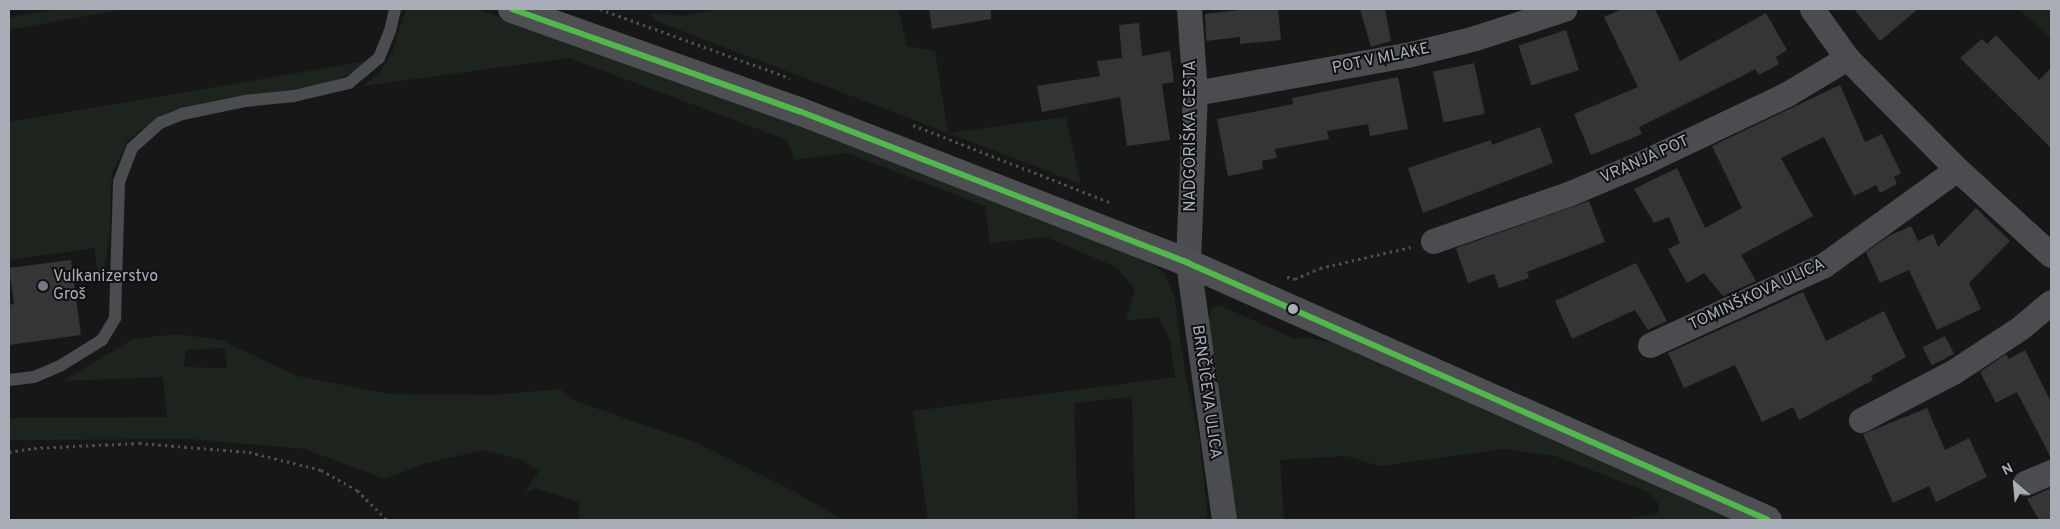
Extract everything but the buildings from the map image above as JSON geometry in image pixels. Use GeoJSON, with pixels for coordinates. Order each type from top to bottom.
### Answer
{"type":"FeatureCollection","features":[{"type":"Feature","properties":{"kind":"main road"},"geometry":{"type":"LineString","coordinates":[[512,9],[799,111],[1188,263],[1768,520]]}},
{"type":"Feature","properties":{"kind":"street","name":"NADGORIŠKA CESTA"},"geometry":{"type":"LineString","coordinates":[[1188,263],[1195,93],[1189,9]]}},
{"type":"Feature","properties":{"kind":"street","name":"POT V MLAKE"},"geometry":{"type":"LineString","coordinates":[[1195,93],[1407,55],[1475,38],[1564,9]]}},
{"type":"Feature","properties":{"kind":"street"},"geometry":{"type":"LineString","coordinates":[[1812,9],[1847,58],[1957,169],[2051,255]]}},
{"type":"Feature","properties":{"kind":"street","name":"VRANJA POT"},"geometry":{"type":"LineString","coordinates":[[1433,242],[1568,194],[1646,161],[1787,94],[1847,58]]}},
{"type":"Feature","properties":{"kind":"street","name":"TOMINŠKOVA ULICA"},"geometry":{"type":"LineString","coordinates":[[1650,345],[1824,265],[1957,169]]}},
{"type":"Feature","properties":{"kind":"street","name":"BRNČIČEVA ULICA"},"geometry":{"type":"LineString","coordinates":[[1188,263],[1224,520]]}},
{"type":"Feature","properties":{"kind":"street"},"geometry":{"type":"LineString","coordinates":[[1861,420],[1953,372],[2020,328],[2051,302]]}},
{"type":"Feature","properties":{"kind":"street"},"geometry":{"type":"LineString","coordinates":[[2025,483],[2051,472]]}},
{"type":"Feature","properties":{"kind":"lane"},"geometry":{"type":"LineString","coordinates":[[9,380],[34,377],[60,366],[102,340],[115,318],[119,182],[132,148],[160,123],[182,114],[245,102],[294,96],[349,83],[379,58],[390,31],[395,9]]}},
{"type":"Feature","properties":{"kind":"path"},"geometry":{"type":"LineString","coordinates":[[1278,274],[1295,279],[1320,268],[1433,242]]}},
{"type":"Feature","properties":{"kind":"path"},"geometry":{"type":"LineString","coordinates":[[9,452],[34,448],[139,443],[249,452],[321,470],[357,490],[387,520]]}},
{"type":"Feature","properties":{"kind":"shaded area"},"geometry":{"type":"Polygon","coordinates":[[[126,9],[9,29],[9,18],[52,10],[126,9]]]}},
{"type":"Feature","properties":{"kind":"shaded area"},"geometry":{"type":"Polygon","coordinates":[[[406,9],[477,9],[785,118],[1143,257],[1164,273],[1174,295],[1186,379],[1199,436],[1208,520],[1135,520],[1132,397],[1074,403],[1078,520],[928,520],[913,411],[1175,377],[1170,340],[1158,317],[1126,321],[1135,289],[1116,267],[1046,237],[990,243],[985,206],[847,153],[794,160],[787,140],[569,58],[363,86],[379,73],[392,53],[406,9]]]}},
{"type":"Feature","properties":{"kind":"shaded area"},"geometry":{"type":"Polygon","coordinates":[[[715,9],[898,9],[907,46],[935,51],[948,133],[656,21],[650,14],[688,16],[715,9]]]}},
{"type":"Feature","properties":{"kind":"shaded area"},"geometry":{"type":"Polygon","coordinates":[[[2019,9],[2051,9],[2051,38],[2019,9]]]}},
{"type":"Feature","properties":{"kind":"shaded area"},"geometry":{"type":"Polygon","coordinates":[[[368,61],[352,73],[324,84],[178,110],[146,126],[128,140],[113,171],[110,191],[110,229],[103,281],[99,281],[94,248],[9,260],[9,122],[368,61]]]}},
{"type":"Feature","properties":{"kind":"shaded area"},"geometry":{"type":"Polygon","coordinates":[[[1066,117],[1081,184],[948,133],[1066,117]]]}},
{"type":"Feature","properties":{"kind":"shaded area"},"geometry":{"type":"Polygon","coordinates":[[[1219,305],[1295,339],[1302,337],[1350,345],[1740,520],[1622,520],[1659,513],[1658,503],[1646,491],[1555,456],[1504,449],[1380,466],[1346,456],[1280,460],[1284,520],[1233,520],[1232,484],[1208,321],[1212,308],[1219,305]]]}},
{"type":"Feature","properties":{"kind":"shaded area"},"geometry":{"type":"Polygon","coordinates":[[[177,334],[221,340],[297,376],[389,394],[492,395],[560,389],[572,400],[697,443],[788,488],[843,520],[578,520],[580,502],[535,488],[525,493],[539,471],[522,460],[483,450],[423,464],[385,479],[305,449],[191,439],[9,440],[10,418],[167,417],[163,377],[63,381],[133,339],[177,334]],[[225,348],[186,350],[184,367],[227,368],[225,348]]]}},
{"type":"Feature","properties":{"kind":"transit line"},"geometry":{"type":"LineString","coordinates":[[512,9],[799,111],[1188,263],[1768,520]]}},
{"type":"Feature","properties":{"kind":"place","name":"Vulkanizerstvo Groš"},"geometry":{"type":"Point","coordinates":[43,286]}}]}
